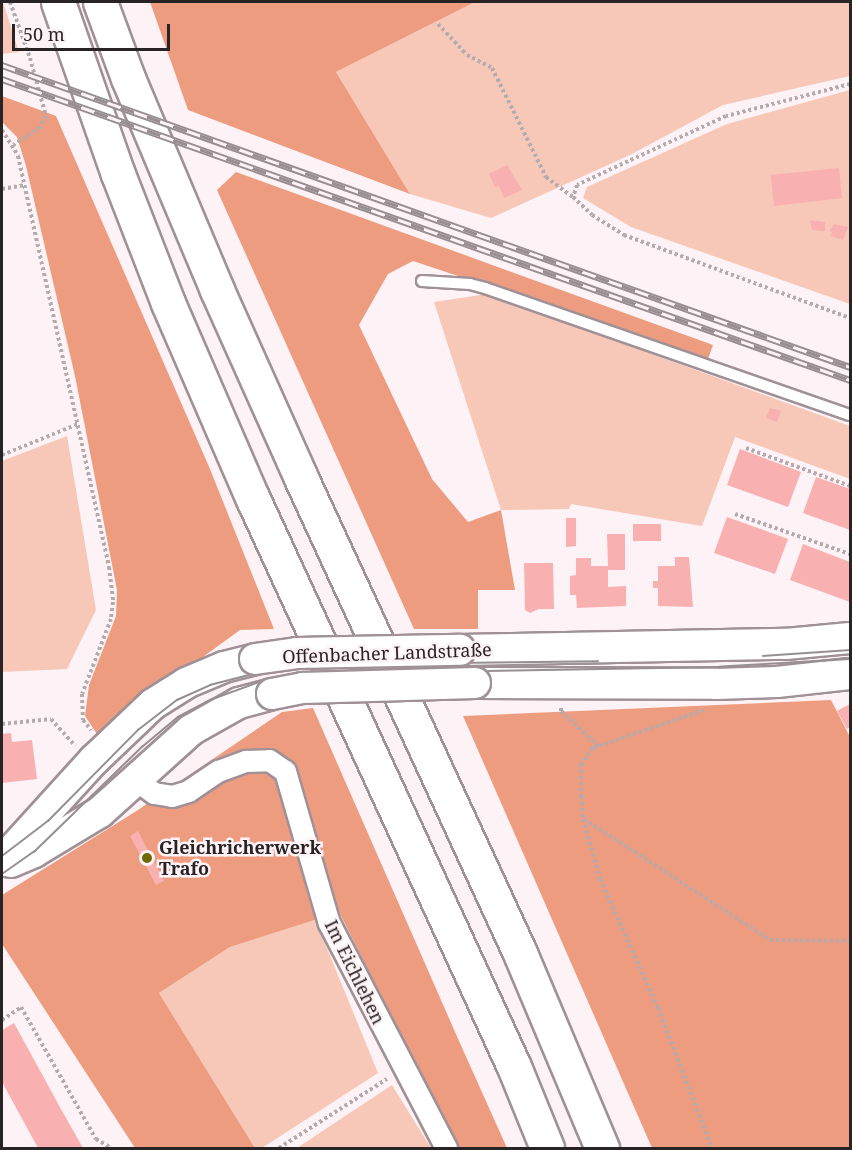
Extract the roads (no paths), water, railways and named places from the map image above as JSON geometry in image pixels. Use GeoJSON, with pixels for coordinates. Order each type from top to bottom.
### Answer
{"type":"FeatureCollection","features":[{"type":"Feature","properties":{"kind":"highway"},"geometry":{"type":"LineString","coordinates":[[45,2],[82,74]]}},
{"type":"Feature","properties":{"kind":"highway"},"geometry":{"type":"LineString","coordinates":[[58,2],[82,74],[168,303],[243,477],[510,1058],[547,1149]]}},
{"type":"Feature","properties":{"kind":"highway"},"geometry":{"type":"LineString","coordinates":[[100,2],[122,62],[217,290],[300,478],[520,952],[602,1149]]}},
{"type":"Feature","properties":{"kind":"highway"},"geometry":{"type":"LineString","coordinates":[[113,2],[122,62]]}},
{"type":"Feature","properties":{"kind":"main road","name":"Offenbacher Landstraße"},"geometry":{"type":"LineString","coordinates":[[2,861],[94,760],[153,704],[186,683],[224,667],[255,659],[297,653],[786,644],[850,638]]}},
{"type":"Feature","properties":{"kind":"main road","name":"Offenbacher Landstraße"},"geometry":{"type":"LineString","coordinates":[[2,866],[34,852],[100,812],[191,730],[239,703],[272,694],[315,688],[475,684],[562,686],[777,682],[850,674]]}},
{"type":"Feature","properties":{"kind":"street","name":"Im Eichlehen"},"geometry":{"type":"LineString","coordinates":[[136,780],[154,794],[172,796],[188,791],[226,768],[246,761],[269,760],[285,771],[329,923],[403,1069],[447,1149]]}},
{"type":"Feature","properties":{"kind":"lane"},"geometry":{"type":"LineString","coordinates":[[422,281],[470,284],[485,288],[850,415]]}},
{"type":"Feature","properties":{"kind":"tram line"},"geometry":{"type":"LineString","coordinates":[[763,656],[850,650]]}},
{"type":"Feature","properties":{"kind":"tram line"},"geometry":{"type":"LineString","coordinates":[[2,874],[34,852],[142,747],[178,717],[210,700],[265,680],[314,674],[716,667],[850,659]]}},
{"type":"Feature","properties":{"kind":"tram line"},"geometry":{"type":"LineString","coordinates":[[2,856],[48,821],[138,730],[177,700],[210,685],[288,665],[598,661]]}},
{"type":"Feature","properties":{"kind":"railway"},"geometry":{"type":"LineString","coordinates":[[2,65],[850,367]]}},
{"type":"Feature","properties":{"kind":"railway"},"geometry":{"type":"LineString","coordinates":[[2,79],[850,380]]}},
{"type":"Feature","properties":{"kind":"place","name":"Gleichricherwerk Trafo"},"geometry":{"type":"Point","coordinates":[147,858]}}]}
